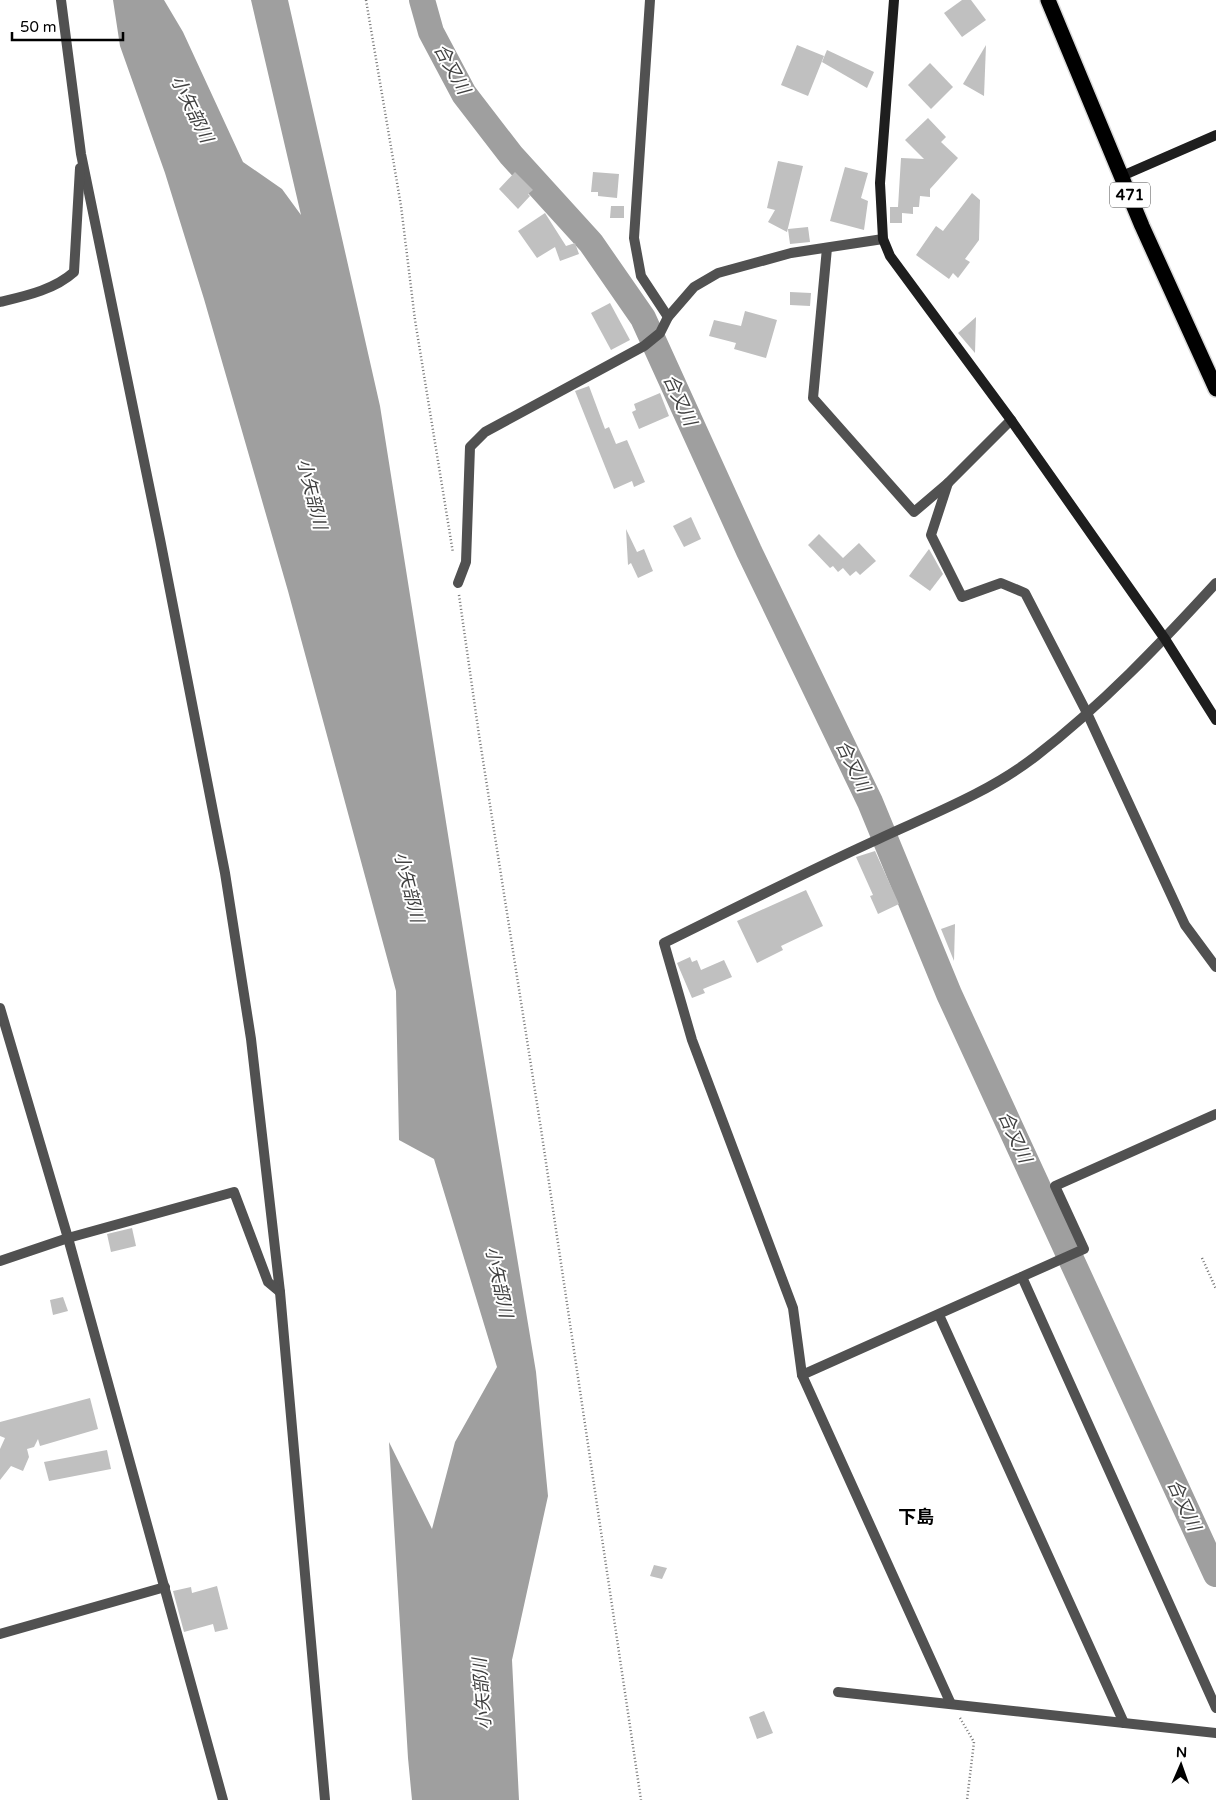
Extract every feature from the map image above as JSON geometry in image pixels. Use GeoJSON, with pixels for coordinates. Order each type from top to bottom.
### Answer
{"type":"FeatureCollection","features":[{"type":"Feature","properties":{"kind":"highway","name":"471"},"geometry":{"type":"LineString","coordinates":[[1048,0],[1122,176],[1216,389]]}},
{"type":"Feature","properties":{"kind":"street"},"geometry":{"type":"LineString","coordinates":[[61,0],[81,154],[160,539],[224,873],[252,1038],[280,1292],[325,1800]]}},
{"type":"Feature","properties":{"kind":"street"},"geometry":{"type":"LineString","coordinates":[[650,0],[634,238],[641,276],[668,317]]}},
{"type":"Feature","properties":{"kind":"street"},"geometry":{"type":"LineString","coordinates":[[894,0],[880,183],[883,239],[890,256],[1011,420],[1164,639],[1216,720]]}},
{"type":"Feature","properties":{"kind":"street"},"geometry":{"type":"LineString","coordinates":[[1122,176],[1216,135]]}},
{"type":"Feature","properties":{"kind":"street"},"geometry":{"type":"LineString","coordinates":[[0,302],[36,293],[65,280],[74,272],[81,154]]}},
{"type":"Feature","properties":{"kind":"street"},"geometry":{"type":"LineString","coordinates":[[458,583],[466,562],[470,447],[485,432],[644,346],[660,333],[668,317],[694,287],[718,273],[790,253],[883,239]]}},
{"type":"Feature","properties":{"kind":"street"},"geometry":{"type":"LineString","coordinates":[[827,248],[813,398],[914,512],[948,484],[1011,420]]}},
{"type":"Feature","properties":{"kind":"street"},"geometry":{"type":"LineString","coordinates":[[948,484],[931,535],[962,597],[1002,583],[1025,593],[1087,713],[1185,926],[1216,967]]}},
{"type":"Feature","properties":{"kind":"street"},"geometry":{"type":"LineString","coordinates":[[951,1704],[802,1375],[793,1308],[692,1040],[664,943],[969,797],[1035,757],[1087,713],[1164,639],[1216,583]]}},
{"type":"Feature","properties":{"kind":"street"},"geometry":{"type":"LineString","coordinates":[[0,1008],[68,1238],[166,1587],[223,1800]]}},
{"type":"Feature","properties":{"kind":"street"},"geometry":{"type":"LineString","coordinates":[[802,1375],[940,1315],[1084,1249],[1055,1186],[1216,1114]]}},
{"type":"Feature","properties":{"kind":"street"},"geometry":{"type":"LineString","coordinates":[[0,1261],[68,1238],[234,1192],[268,1282],[280,1292]]}},
{"type":"Feature","properties":{"kind":"street"},"geometry":{"type":"LineString","coordinates":[[1022,1277],[1216,1708]]}},
{"type":"Feature","properties":{"kind":"street"},"geometry":{"type":"LineString","coordinates":[[940,1315],[1124,1723]]}},
{"type":"Feature","properties":{"kind":"street"},"geometry":{"type":"LineString","coordinates":[[0,1634],[166,1587]]}},
{"type":"Feature","properties":{"kind":"street"},"geometry":{"type":"LineString","coordinates":[[838,1692],[1216,1733]]}},
{"type":"Feature","properties":{"kind":"path"},"geometry":{"type":"LineString","coordinates":[[366,0],[400,197],[415,320],[453,555]]}},
{"type":"Feature","properties":{"kind":"path"},"geometry":{"type":"LineString","coordinates":[[458,583],[479,735],[541,1129],[641,1800]]}},
{"type":"Feature","properties":{"kind":"path"},"geometry":{"type":"LineString","coordinates":[[1202,1258],[1216,1289]]}},
{"type":"Feature","properties":{"kind":"path"},"geometry":{"type":"LineString","coordinates":[[951,1704],[974,1742],[967,1800]]}},
{"type":"Feature","properties":{"kind":"water","name":"小矢部川"},"geometry":{"type":"Polygon","coordinates":[[[113,0],[164,0],[183,32],[243,162],[282,189],[301,215],[251,0],[288,0],[380,406],[469,967],[536,1372],[548,1496],[512,1660],[519,1800],[412,1800],[389,1442],[432,1529],[455,1442],[497,1367],[434,1159],[399,1140],[396,991],[288,591],[204,299],[165,173],[120,46],[113,0]]]}},
{"type":"Feature","properties":{"kind":"building"},"geometry":{"type":"Polygon","coordinates":[[[962,0],[971,0],[986,20],[962,37],[944,13],[962,0]]]}},
{"type":"Feature","properties":{"kind":"building"},"geometry":{"type":"Polygon","coordinates":[[[797,45],[824,56],[808,96],[781,85],[797,45]]]}},
{"type":"Feature","properties":{"kind":"building"},"geometry":{"type":"Polygon","coordinates":[[[986,45],[984,96],[963,84],[986,45]]]}},
{"type":"Feature","properties":{"kind":"building"},"geometry":{"type":"Polygon","coordinates":[[[827,50],[874,72],[867,88],[822,62],[827,50]]]}},
{"type":"Feature","properties":{"kind":"building"},"geometry":{"type":"Polygon","coordinates":[[[930,63],[953,87],[931,109],[908,85],[930,63]]]}},
{"type":"Feature","properties":{"kind":"building"},"geometry":{"type":"Polygon","coordinates":[[[928,118],[946,137],[941,142],[958,158],[930,189],[930,197],[920,196],[919,207],[913,207],[913,214],[902,213],[902,223],[890,223],[890,207],[898,207],[901,158],[924,159],[905,140],[928,118]]]}},
{"type":"Feature","properties":{"kind":"building"},"geometry":{"type":"Polygon","coordinates":[[[778,161],[803,166],[787,232],[768,222],[775,210],[767,208],[778,161]]]}},
{"type":"Feature","properties":{"kind":"building"},"geometry":{"type":"Polygon","coordinates":[[[845,167],[868,173],[861,198],[868,201],[864,230],[830,221],[845,167]]]}},
{"type":"Feature","properties":{"kind":"building"},"geometry":{"type":"Polygon","coordinates":[[[515,172],[533,190],[518,209],[499,189],[515,172]]]}},
{"type":"Feature","properties":{"kind":"building"},"geometry":{"type":"Polygon","coordinates":[[[593,172],[619,174],[617,198],[598,196],[598,192],[591,192],[593,172]]]}},
{"type":"Feature","properties":{"kind":"building"},"geometry":{"type":"Polygon","coordinates":[[[972,193],[980,200],[979,240],[965,259],[970,262],[958,278],[953,273],[949,279],[916,255],[936,226],[943,231],[972,193]]]}},
{"type":"Feature","properties":{"kind":"building"},"geometry":{"type":"Polygon","coordinates":[[[611,206],[624,206],[624,218],[610,218],[611,206]]]}},
{"type":"Feature","properties":{"kind":"building"},"geometry":{"type":"Polygon","coordinates":[[[545,213],[566,246],[575,243],[579,254],[560,261],[555,247],[537,258],[518,231],[545,213]]]}},
{"type":"Feature","properties":{"kind":"building"},"geometry":{"type":"Polygon","coordinates":[[[808,227],[810,242],[790,244],[788,229],[808,227]]]}},
{"type":"Feature","properties":{"kind":"building"},"geometry":{"type":"Polygon","coordinates":[[[790,292],[811,293],[810,306],[790,305],[790,292]]]}},
{"type":"Feature","properties":{"kind":"building"},"geometry":{"type":"Polygon","coordinates":[[[610,303],[630,340],[611,350],[591,313],[610,303]]]}},
{"type":"Feature","properties":{"kind":"building"},"geometry":{"type":"Polygon","coordinates":[[[745,311],[777,320],[766,358],[734,349],[736,343],[709,336],[714,320],[741,326],[745,311]]]}},
{"type":"Feature","properties":{"kind":"building"},"geometry":{"type":"Polygon","coordinates":[[[976,317],[975,353],[958,333],[976,317]]]}},
{"type":"Feature","properties":{"kind":"building"},"geometry":{"type":"Polygon","coordinates":[[[589,386],[605,429],[609,427],[616,444],[627,440],[645,482],[634,487],[632,481],[614,489],[575,391],[589,386]]]}},
{"type":"Feature","properties":{"kind":"building"},"geometry":{"type":"Polygon","coordinates":[[[660,393],[669,416],[639,429],[632,412],[636,410],[634,404],[660,393]]]}},
{"type":"Feature","properties":{"kind":"building"},"geometry":{"type":"Polygon","coordinates":[[[691,517],[701,539],[684,547],[673,526],[691,517]]]}},
{"type":"Feature","properties":{"kind":"building"},"geometry":{"type":"Polygon","coordinates":[[[626,529],[637,552],[644,549],[653,571],[638,578],[631,563],[628,565],[626,529]]]}},
{"type":"Feature","properties":{"kind":"building"},"geometry":{"type":"Polygon","coordinates":[[[819,534],[843,558],[859,543],[876,561],[860,575],[856,571],[850,576],[843,568],[838,572],[833,566],[830,568],[808,545],[819,534]]]}},
{"type":"Feature","properties":{"kind":"building"},"geometry":{"type":"Polygon","coordinates":[[[929,549],[943,574],[930,591],[909,576],[929,549]]]}},
{"type":"Feature","properties":{"kind":"building"},"geometry":{"type":"Polygon","coordinates":[[[875,851],[899,904],[878,914],[870,896],[873,895],[856,857],[875,851]]]}},
{"type":"Feature","properties":{"kind":"building"},"geometry":{"type":"Polygon","coordinates":[[[806,890],[823,926],[781,946],[783,950],[757,963],[737,921],[806,890]]]}},
{"type":"Feature","properties":{"kind":"building"},"geometry":{"type":"Polygon","coordinates":[[[955,924],[954,961],[941,929],[955,924]]]}},
{"type":"Feature","properties":{"kind":"building"},"geometry":{"type":"Polygon","coordinates":[[[690,957],[692,962],[697,960],[701,970],[724,960],[732,977],[703,989],[705,993],[692,998],[677,963],[690,957]]]}},
{"type":"Feature","properties":{"kind":"building"},"geometry":{"type":"Polygon","coordinates":[[[132,1228],[136,1246],[111,1252],[107,1234],[132,1228]]]}},
{"type":"Feature","properties":{"kind":"building"},"geometry":{"type":"Polygon","coordinates":[[[63,1297],[68,1311],[53,1315],[50,1300],[63,1297]]]}},
{"type":"Feature","properties":{"kind":"building"},"geometry":{"type":"Polygon","coordinates":[[[90,1398],[98,1429],[40,1446],[38,1439],[34,1447],[27,1449],[29,1457],[23,1471],[11,1466],[0,1480],[0,1449],[5,1438],[0,1436],[0,1422],[90,1398]]]}},
{"type":"Feature","properties":{"kind":"building"},"geometry":{"type":"Polygon","coordinates":[[[107,1450],[111,1469],[49,1481],[44,1462],[107,1450]]]}},
{"type":"Feature","properties":{"kind":"building"},"geometry":{"type":"Polygon","coordinates":[[[654,1565],[667,1568],[662,1579],[650,1576],[654,1565]]]}},
{"type":"Feature","properties":{"kind":"building"},"geometry":{"type":"Polygon","coordinates":[[[217,1586],[228,1629],[215,1632],[213,1624],[184,1632],[173,1591],[191,1587],[192,1593],[217,1586]]]}},
{"type":"Feature","properties":{"kind":"building"},"geometry":{"type":"Polygon","coordinates":[[[764,1711],[773,1733],[757,1739],[749,1717],[764,1711]]]}},
{"type":"Feature","properties":{"kind":"waterway","name":"合又川"},"geometry":{"type":"LineString","coordinates":[[422,0],[431,32],[464,94],[511,155],[591,243],[643,318],[749,551],[870,802],[949,994],[1216,1574]]}},
{"type":"Feature","properties":{"kind":"district","name":"下島"},"geometry":{"type":"Point","coordinates":[916,1517]}}]}
